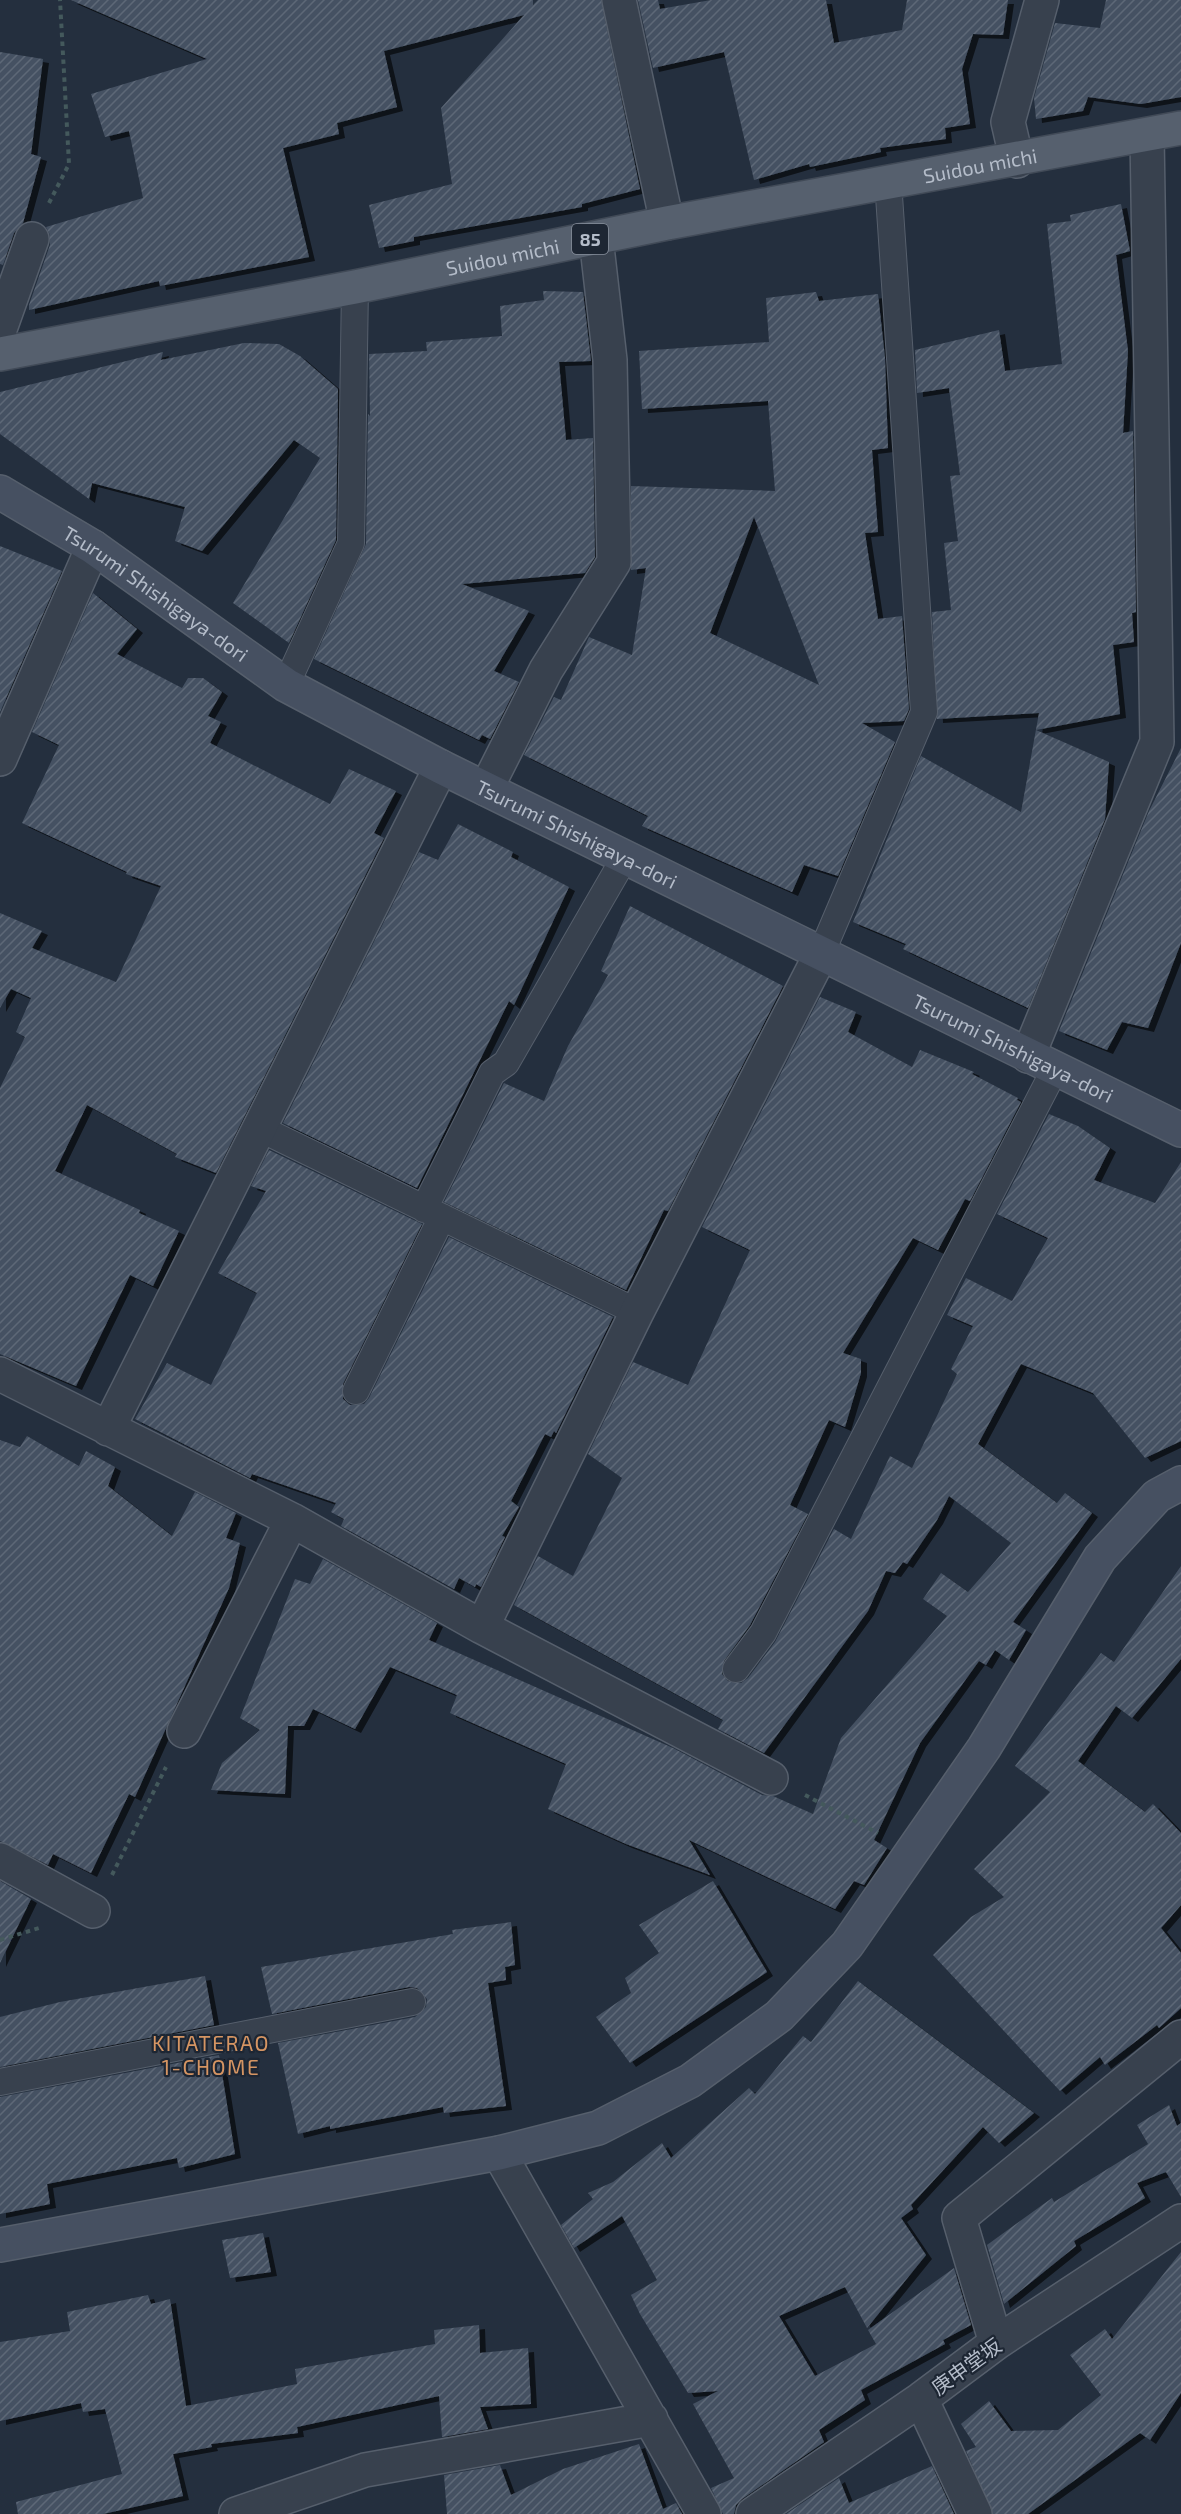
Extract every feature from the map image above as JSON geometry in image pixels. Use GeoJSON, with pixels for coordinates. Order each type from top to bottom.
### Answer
{"type":"FeatureCollection","features":[{"type":"Feature","properties":{"kind":"main road","name":"Suidou michi"},"geometry":{"type":"LineString","coordinates":[[0,354],[355,287],[888,181],[1017,161],[1181,129]]}},
{"type":"Feature","properties":{"kind":"street"},"geometry":{"type":"LineString","coordinates":[[619,0],[668,223]]}},
{"type":"Feature","properties":{"kind":"street"},"geometry":{"type":"LineString","coordinates":[[1017,161],[1008,122],[1042,0]]}},
{"type":"Feature","properties":{"kind":"street"},"geometry":{"type":"LineString","coordinates":[[1041,1062],[1169,743],[1147,135]]}},
{"type":"Feature","properties":{"kind":"street"},"geometry":{"type":"LineString","coordinates":[[486,789],[546,670],[614,562],[610,360],[596,238]]}},
{"type":"Feature","properties":{"kind":"street"},"geometry":{"type":"LineString","coordinates":[[0,329],[32,239]]}},
{"type":"Feature","properties":{"kind":"street","name":"Tsurumi Shishigaya-dori"},"geometry":{"type":"LineString","coordinates":[[0,492],[93,548],[286,685],[441,767],[1181,1130]]}},
{"type":"Feature","properties":{"kind":"street"},"geometry":{"type":"LineString","coordinates":[[0,759],[93,548]]}},
{"type":"Feature","properties":{"kind":"street"},"geometry":{"type":"LineString","coordinates":[[108,1428],[441,767]]}},
{"type":"Feature","properties":{"kind":"street"},"geometry":{"type":"LineString","coordinates":[[482,1627],[637,1312],[821,954]]}},
{"type":"Feature","properties":{"kind":"street"},"geometry":{"type":"LineString","coordinates":[[0,1374],[292,1520],[482,1627],[771,1778]]}},
{"type":"Feature","properties":{"kind":"street"},"geometry":{"type":"LineString","coordinates":[[0,2245],[499,2153],[598,2128],[690,2081],[779,2016],[847,1945],[984,1748],[1100,1557],[1157,1496],[1181,1483]]}},
{"type":"Feature","properties":{"kind":"street"},"geometry":{"type":"LineString","coordinates":[[184,1731],[292,1520]]}},
{"type":"Feature","properties":{"kind":"street"},"geometry":{"type":"LineString","coordinates":[[0,1860],[93,1911]]}},
{"type":"Feature","properties":{"kind":"street"},"geometry":{"type":"LineString","coordinates":[[996,2343],[959,2218],[1181,2037]]}},
{"type":"Feature","properties":{"kind":"street"},"geometry":{"type":"LineString","coordinates":[[499,2153],[704,2514]]}},
{"type":"Feature","properties":{"kind":"street","name":"庚申堂坂"},"geometry":{"type":"LineString","coordinates":[[753,2514],[921,2399],[996,2343],[1181,2221]]}},
{"type":"Feature","properties":{"kind":"street"},"geometry":{"type":"LineString","coordinates":[[921,2399],[975,2514]]}},
{"type":"Feature","properties":{"kind":"street"},"geometry":{"type":"LineString","coordinates":[[236,2514],[365,2470],[651,2419]]}},
{"type":"Feature","properties":{"kind":"lane"},"geometry":{"type":"LineString","coordinates":[[821,954],[924,712],[888,181]]}},
{"type":"Feature","properties":{"kind":"lane"},"geometry":{"type":"LineString","coordinates":[[286,685],[351,543],[355,287]]}},
{"type":"Feature","properties":{"kind":"lane"},"geometry":{"type":"LineString","coordinates":[[356,1391],[492,1073],[506,1063],[625,857]]}},
{"type":"Feature","properties":{"kind":"lane"},"geometry":{"type":"LineString","coordinates":[[735,1669],[763,1633],[1041,1062]]}},
{"type":"Feature","properties":{"kind":"lane"},"geometry":{"type":"LineString","coordinates":[[259,1128],[637,1312]]}},
{"type":"Feature","properties":{"kind":"lane"},"geometry":{"type":"LineString","coordinates":[[0,2082],[412,2002]]}},
{"type":"Feature","properties":{"kind":"path"},"geometry":{"type":"LineString","coordinates":[[32,239],[69,164],[60,0]]}},
{"type":"Feature","properties":{"kind":"path"},"geometry":{"type":"LineString","coordinates":[[0,1940],[93,1911],[184,1731]]}},
{"type":"Feature","properties":{"kind":"path"},"geometry":{"type":"LineString","coordinates":[[771,1778],[914,1851]]}},
{"type":"Feature","properties":{"kind":"building"},"geometry":{"type":"Polygon","coordinates":[[[71,0],[533,0],[533,5],[538,0],[601,0],[640,189],[582,204],[582,207],[414,237],[414,241],[379,248],[369,205],[452,184],[441,108],[524,15],[384,51],[397,107],[337,123],[339,134],[283,148],[309,257],[160,286],[159,281],[29,310],[50,245],[50,235],[46,227],[143,198],[129,131],[105,137],[91,94],[207,59],[71,0]]]}},
{"type":"Feature","properties":{"kind":"building"},"geometry":{"type":"Polygon","coordinates":[[[638,0],[658,0],[660,9],[711,0],[826,0],[834,43],[902,30],[907,0],[1008,0],[1003,35],[973,34],[962,69],[970,124],[945,128],[946,139],[880,148],[881,152],[810,167],[809,164],[754,180],[724,52],[653,68],[638,0]]]}},
{"type":"Feature","properties":{"kind":"building"},"geometry":{"type":"Polygon","coordinates":[[[1106,0],[1181,0],[1181,97],[1141,104],[1088,97],[1083,111],[1036,119],[1034,98],[1055,23],[1100,28],[1106,0]]]}},
{"type":"Feature","properties":{"kind":"building"},"geometry":{"type":"Polygon","coordinates":[[[0,52],[43,59],[31,154],[41,157],[23,223],[14,233],[3,265],[0,264],[0,52]]]}},
{"type":"Feature","properties":{"kind":"building"},"geometry":{"type":"Polygon","coordinates":[[[1121,204],[1130,251],[1116,255],[1128,351],[1123,433],[1133,431],[1136,612],[1132,613],[1134,642],[1113,645],[1120,714],[1036,730],[1109,762],[1105,819],[1028,1008],[903,949],[906,944],[853,922],[921,756],[1021,812],[1039,713],[937,719],[932,612],[951,610],[944,543],[958,541],[950,476],[960,475],[949,388],[917,393],[915,350],[999,330],[1005,371],[1062,364],[1047,224],[1071,221],[1070,215],[1121,204]]]}},
{"type":"Feature","properties":{"kind":"building"},"geometry":{"type":"Polygon","coordinates":[[[543,291],[583,292],[591,361],[559,362],[566,440],[593,438],[595,557],[585,573],[462,584],[529,611],[494,671],[519,682],[490,739],[482,735],[479,740],[314,659],[366,544],[368,414],[370,416],[369,354],[427,351],[426,342],[502,336],[500,306],[544,300],[543,291]]]}},
{"type":"Feature","properties":{"kind":"building"},"geometry":{"type":"Polygon","coordinates":[[[816,292],[819,301],[878,294],[885,358],[888,448],[872,450],[878,532],[865,533],[878,619],[902,616],[909,709],[904,721],[862,723],[895,742],[838,876],[804,865],[792,892],[642,826],[648,816],[524,755],[554,697],[561,700],[589,637],[632,655],[646,568],[631,570],[631,486],[775,491],[768,401],[642,409],[639,351],[769,342],[766,298],[816,292]],[[754,517],[710,633],[819,685],[754,517]]]}},
{"type":"Feature","properties":{"kind":"building"},"geometry":{"type":"Polygon","coordinates":[[[244,343],[279,344],[300,356],[338,389],[336,540],[289,643],[233,603],[320,458],[294,440],[202,551],[175,541],[185,507],[92,483],[89,499],[0,434],[0,392],[163,352],[161,360],[244,343]]]}},
{"type":"Feature","properties":{"kind":"building"},"geometry":{"type":"Polygon","coordinates":[[[0,546],[62,571],[0,712],[0,546]]]}},
{"type":"Feature","properties":{"kind":"building"},"geometry":{"type":"Polygon","coordinates":[[[93,593],[137,629],[117,654],[182,688],[188,678],[203,678],[222,692],[208,716],[221,722],[210,743],[330,804],[349,769],[396,791],[374,833],[384,838],[216,1173],[175,1157],[177,1154],[87,1105],[55,1171],[140,1210],[139,1213],[179,1231],[153,1286],[130,1275],[76,1386],[0,1354],[0,1088],[25,1037],[16,1032],[31,998],[11,989],[0,1008],[0,913],[42,931],[32,948],[116,982],[161,886],[126,874],[127,872],[22,823],[59,745],[32,732],[93,593]]]}},
{"type":"Feature","properties":{"kind":"building"},"geometry":{"type":"Polygon","coordinates":[[[1181,748],[1181,943],[1148,1028],[1122,1022],[1107,1050],[1059,1031],[1149,811],[1181,748]]]}},
{"type":"Feature","properties":{"kind":"building"},"geometry":{"type":"Polygon","coordinates":[[[458,824],[513,852],[511,857],[569,887],[514,1005],[509,1001],[417,1188],[283,1123],[419,852],[438,860],[458,824]]]}},
{"type":"Feature","properties":{"kind":"building"},"geometry":{"type":"Polygon","coordinates":[[[630,906],[783,986],[668,1211],[664,1210],[626,1290],[444,1202],[504,1083],[544,1101],[568,1046],[608,975],[601,971],[630,906]]]}},
{"type":"Feature","properties":{"kind":"building"},"geometry":{"type":"Polygon","coordinates":[[[820,997],[856,1012],[848,1032],[912,1067],[920,1050],[974,1072],[972,1074],[1018,1098],[1017,1100],[1021,1102],[970,1201],[965,1199],[938,1250],[913,1238],[843,1353],[861,1359],[861,1373],[845,1427],[829,1420],[790,1505],[808,1514],[750,1625],[724,1661],[722,1674],[728,1681],[741,1683],[748,1678],[775,1642],[834,1529],[851,1539],[890,1456],[912,1468],[957,1374],[951,1369],[973,1326],[947,1315],[966,1278],[1012,1301],[1048,1238],[997,1214],[1049,1114],[1078,1126],[1110,1148],[1094,1180],[1155,1203],[1181,1162],[1181,1441],[1145,1458],[1093,1393],[1021,1364],[978,1444],[1057,1503],[1065,1493],[1092,1513],[1013,1622],[1026,1630],[1009,1660],[995,1650],[986,1665],[979,1661],[920,1743],[874,1840],[887,1848],[864,1885],[854,1881],[835,1909],[689,1840],[710,1875],[626,1844],[548,1809],[566,1764],[450,1713],[457,1695],[390,1667],[355,1729],[313,1709],[304,1726],[288,1726],[285,1794],[211,1790],[222,1763],[260,1730],[240,1718],[295,1579],[310,1584],[323,1559],[437,1623],[429,1640],[673,1748],[762,1795],[773,1796],[813,1814],[841,1738],[947,1616],[923,1599],[941,1573],[968,1592],[1011,1543],[949,1496],[937,1520],[907,1564],[903,1562],[895,1573],[886,1571],[868,1611],[764,1753],[718,1729],[723,1720],[514,1605],[538,1556],[573,1576],[622,1478],[588,1454],[633,1362],[688,1385],[750,1250],[702,1227],[820,997]]]}},
{"type":"Feature","properties":{"kind":"building"},"geometry":{"type":"Polygon","coordinates":[[[269,1150],[422,1224],[343,1384],[343,1399],[350,1405],[364,1404],[369,1398],[449,1237],[613,1317],[556,1433],[554,1431],[551,1437],[545,1434],[511,1501],[519,1507],[502,1536],[505,1537],[481,1587],[476,1584],[475,1587],[459,1578],[454,1589],[341,1526],[344,1519],[331,1512],[336,1503],[252,1474],[250,1478],[135,1419],[167,1363],[211,1385],[257,1293],[218,1273],[266,1191],[251,1186],[269,1150]]]}},
{"type":"Feature","properties":{"kind":"building"},"geometry":{"type":"Polygon","coordinates":[[[27,1436],[79,1466],[86,1451],[115,1467],[108,1486],[172,1536],[195,1492],[236,1513],[226,1538],[240,1543],[229,1588],[135,1797],[129,1794],[91,1873],[53,1854],[48,1865],[0,1841],[0,1440],[20,1447],[27,1436]]]}},
{"type":"Feature","properties":{"kind":"building"},"geometry":{"type":"Polygon","coordinates":[[[1181,1566],[1181,1659],[1132,1718],[1116,1706],[1078,1761],[1145,1812],[1153,1804],[1181,1833],[1181,1905],[1161,1928],[1181,1953],[1181,2008],[1159,2028],[1157,2025],[1105,2065],[1100,2057],[1060,2091],[933,1955],[971,1917],[1004,1897],[974,1869],[1050,1792],[1015,1766],[1101,1653],[1114,1662],[1181,1566]]]}},
{"type":"Feature","properties":{"kind":"building"},"geometry":{"type":"Polygon","coordinates":[[[0,1881],[31,1899],[0,1963],[0,1881]]]}},
{"type":"Feature","properties":{"kind":"building"},"geometry":{"type":"Polygon","coordinates":[[[713,1881],[767,1972],[630,2063],[596,2017],[631,1993],[625,1978],[659,1953],[639,1925],[713,1881]]]}},
{"type":"Feature","properties":{"kind":"building"},"geometry":{"type":"Polygon","coordinates":[[[511,1922],[515,1965],[505,1967],[506,1980],[488,1983],[506,2106],[444,2113],[443,2107],[330,2129],[330,2126],[298,2134],[278,2043],[415,2017],[426,2007],[427,1999],[417,1988],[409,1987],[272,2014],[261,1967],[453,1934],[452,1930],[511,1922]]]}},
{"type":"Feature","properties":{"kind":"building"},"geometry":{"type":"Polygon","coordinates":[[[205,1976],[214,2025],[0,2067],[0,2017],[60,2002],[205,1976]]]}},
{"type":"Feature","properties":{"kind":"building"},"geometry":{"type":"Polygon","coordinates":[[[858,1981],[1034,2113],[999,2143],[983,2127],[911,2205],[913,2209],[901,2218],[926,2255],[867,2328],[845,2287],[779,2316],[815,2376],[876,2344],[868,2330],[954,2268],[971,2325],[943,2340],[945,2344],[861,2390],[865,2400],[819,2430],[824,2442],[742,2499],[736,2505],[734,2514],[723,2514],[711,2488],[734,2478],[693,2404],[718,2391],[688,2393],[640,2314],[631,2295],[657,2280],[622,2216],[574,2248],[561,2225],[593,2199],[588,2193],[613,2182],[662,2143],[671,2158],[749,2088],[755,2094],[803,2036],[811,2042],[858,1981]]]}},
{"type":"Feature","properties":{"kind":"building"},"geometry":{"type":"Polygon","coordinates":[[[219,2055],[235,2154],[179,2168],[177,2158],[47,2184],[50,2204],[0,2214],[0,2097],[219,2055]]]}},
{"type":"Feature","properties":{"kind":"building"},"geometry":{"type":"Polygon","coordinates":[[[1169,2105],[1177,2126],[1181,2123],[1181,2197],[1166,2172],[1137,2183],[1145,2198],[1074,2241],[1076,2246],[1004,2304],[987,2245],[1052,2198],[1054,2202],[1148,2144],[1137,2125],[1169,2105]]]}},
{"type":"Feature","properties":{"kind":"building"},"geometry":{"type":"Polygon","coordinates":[[[263,2233],[271,2272],[230,2278],[222,2240],[263,2233]]]}},
{"type":"Feature","properties":{"kind":"building"},"geometry":{"type":"Polygon","coordinates":[[[1181,2252],[1181,2393],[1150,2440],[1140,2433],[1028,2514],[993,2514],[966,2451],[976,2447],[961,2424],[989,2401],[1011,2431],[1058,2430],[1101,2395],[1070,2355],[1105,2329],[1112,2339],[1181,2252]]]}},
{"type":"Feature","properties":{"kind":"building"},"geometry":{"type":"Polygon","coordinates":[[[148,2295],[151,2304],[170,2299],[186,2406],[297,2384],[295,2369],[435,2344],[434,2330],[479,2325],[480,2353],[528,2348],[531,2404],[480,2407],[488,2429],[442,2437],[439,2396],[297,2427],[298,2433],[211,2444],[212,2447],[173,2454],[183,2496],[103,2514],[18,2514],[16,2502],[122,2474],[105,2409],[83,2412],[81,2403],[0,2421],[0,2342],[70,2331],[67,2312],[148,2295]]]}},
{"type":"Feature","properties":{"kind":"building"},"geometry":{"type":"Polygon","coordinates":[[[639,2444],[663,2509],[676,2503],[682,2514],[447,2514],[444,2475],[500,2465],[511,2495],[563,2469],[639,2444]]]}},
{"type":"Feature","properties":{"kind":"building"},"geometry":{"type":"Polygon","coordinates":[[[932,2466],[954,2514],[786,2514],[839,2478],[849,2503],[932,2466]]]}},
{"type":"Feature","properties":{"kind":"district","name":"KITATERAO 1-CHOME"},"geometry":{"type":"Point","coordinates":[211,2054]}}]}
